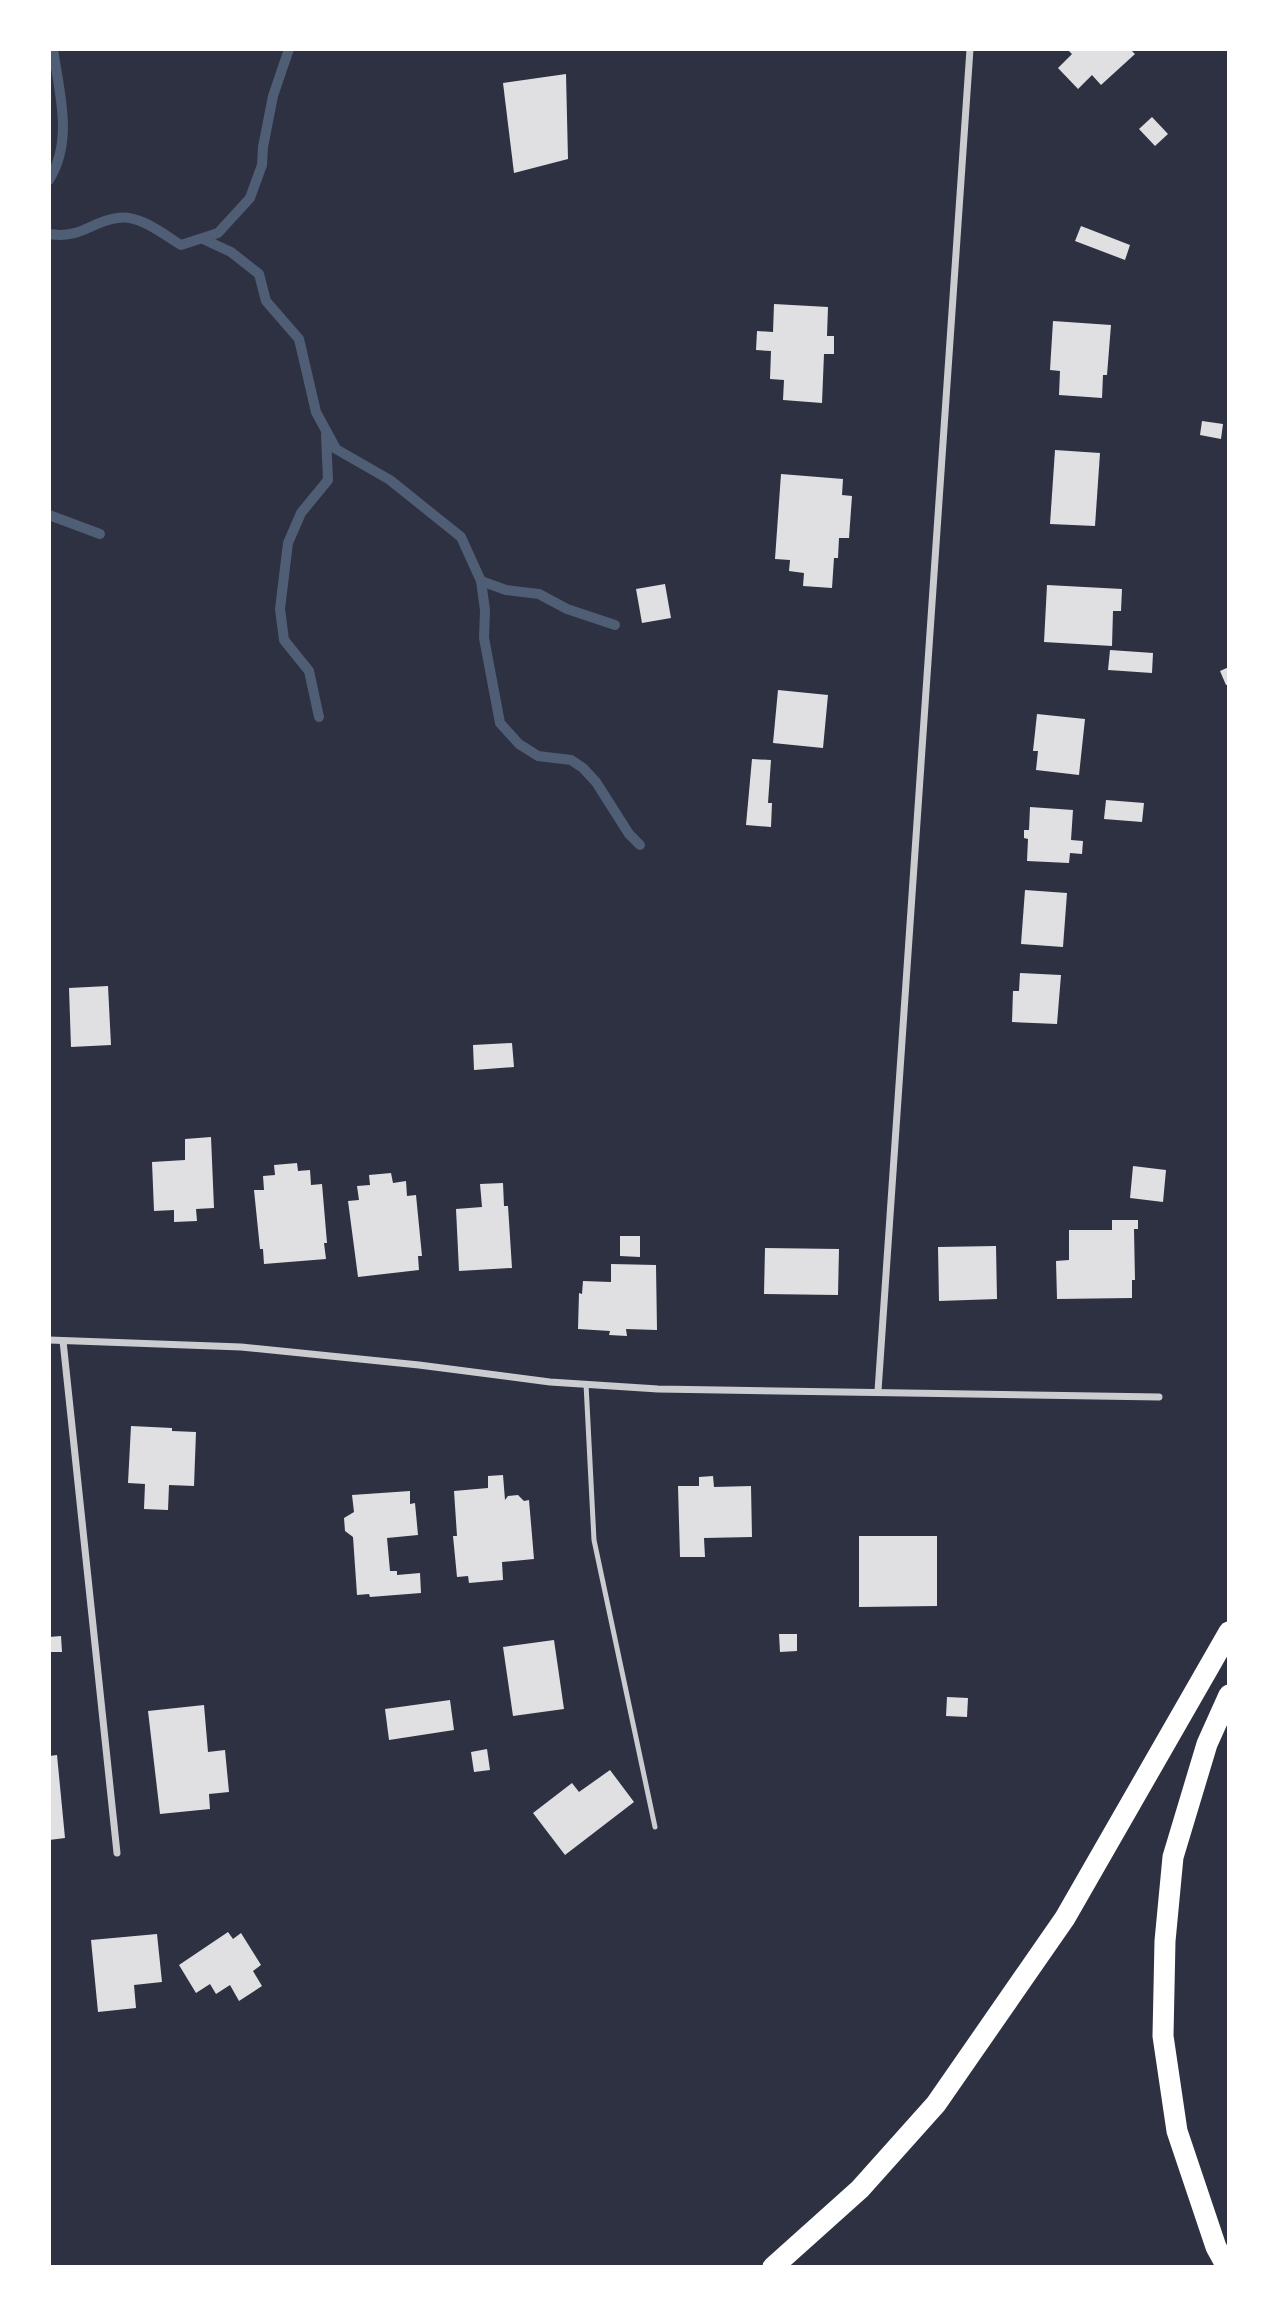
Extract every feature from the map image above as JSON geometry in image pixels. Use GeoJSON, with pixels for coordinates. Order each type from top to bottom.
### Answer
{"type":"FeatureCollection","features":[{"type":"Feature","properties":{"kind":"highway"},"geometry":{"type":"LineString","coordinates":[[773,2267],[859,2189],[936,2104],[1065,1918],[1229,1632]]}},
{"type":"Feature","properties":{"kind":"highway"},"geometry":{"type":"LineString","coordinates":[[1227,2267],[1216,2247],[1177,2131],[1163,2036],[1165,1954],[1173,1857],[1207,1744],[1229,1695]]}},
{"type":"Feature","properties":{"kind":"street"},"geometry":{"type":"LineString","coordinates":[[878,1391],[970,49]]}},
{"type":"Feature","properties":{"kind":"street"},"geometry":{"type":"LineString","coordinates":[[49,1340],[241,1347],[586,1384],[658,1389],[1159,1397]]}},
{"type":"Feature","properties":{"kind":"street"},"geometry":{"type":"LineString","coordinates":[[63,1341],[117,1853]]}},
{"type":"Feature","properties":{"kind":"lane"},"geometry":{"type":"LineString","coordinates":[[586,1384],[594,1540],[655,1827]]}},
{"type":"Feature","properties":{"kind":"building"},"geometry":{"type":"Polygon","coordinates":[[[1067,49],[1130,49],[1135,54],[1101,85],[1092,75],[1078,89],[1058,68],[1072,54],[1067,49]]]}},
{"type":"Feature","properties":{"kind":"building"},"geometry":{"type":"Polygon","coordinates":[[[566,74],[568,159],[514,173],[503,83],[566,74]]]}},
{"type":"Feature","properties":{"kind":"building"},"geometry":{"type":"Polygon","coordinates":[[[1152,117],[1168,134],[1155,146],[1139,129],[1152,117]]]}},
{"type":"Feature","properties":{"kind":"building"},"geometry":{"type":"Polygon","coordinates":[[[1081,226],[1130,245],[1125,260],[1075,241],[1081,226]]]}},
{"type":"Feature","properties":{"kind":"building"},"geometry":{"type":"Polygon","coordinates":[[[774,304],[828,307],[827,336],[834,336],[834,354],[824,354],[822,403],[783,400],[784,380],[770,379],[771,351],[756,350],[757,331],[773,332],[774,304]]]}},
{"type":"Feature","properties":{"kind":"building"},"geometry":{"type":"Polygon","coordinates":[[[1053,321],[1111,325],[1107,375],[1103,375],[1102,398],[1059,395],[1060,371],[1050,370],[1053,321]]]}},
{"type":"Feature","properties":{"kind":"building"},"geometry":{"type":"Polygon","coordinates":[[[1202,421],[1223,424],[1221,439],[1200,435],[1202,421]]]}},
{"type":"Feature","properties":{"kind":"building"},"geometry":{"type":"Polygon","coordinates":[[[1055,450],[1100,453],[1095,526],[1050,524],[1055,450]]]}},
{"type":"Feature","properties":{"kind":"building"},"geometry":{"type":"Polygon","coordinates":[[[781,474],[843,479],[842,495],[852,496],[849,538],[839,538],[838,558],[834,558],[832,588],[803,586],[804,573],[789,571],[790,560],[775,559],[781,474]]]}},
{"type":"Feature","properties":{"kind":"building"},"geometry":{"type":"Polygon","coordinates":[[[665,584],[671,618],[642,623],[636,589],[665,584]]]}},
{"type":"Feature","properties":{"kind":"building"},"geometry":{"type":"Polygon","coordinates":[[[1047,585],[1122,589],[1121,611],[1113,611],[1112,646],[1044,642],[1047,585]]]}},
{"type":"Feature","properties":{"kind":"building"},"geometry":{"type":"Polygon","coordinates":[[[1110,650],[1153,653],[1152,673],[1108,670],[1110,650]]]}},
{"type":"Feature","properties":{"kind":"building"},"geometry":{"type":"Polygon","coordinates":[[[1229,667],[1229,684],[1226,685],[1220,671],[1229,667]]]}},
{"type":"Feature","properties":{"kind":"building"},"geometry":{"type":"Polygon","coordinates":[[[778,690],[828,695],[823,748],[773,743],[778,690]]]}},
{"type":"Feature","properties":{"kind":"building"},"geometry":{"type":"Polygon","coordinates":[[[1037,714],[1085,719],[1079,775],[1036,770],[1038,751],[1033,751],[1037,714]]]}},
{"type":"Feature","properties":{"kind":"building"},"geometry":{"type":"Polygon","coordinates":[[[752,759],[771,760],[768,803],[772,803],[771,827],[746,825],[752,759]]]}},
{"type":"Feature","properties":{"kind":"building"},"geometry":{"type":"Polygon","coordinates":[[[1106,800],[1144,803],[1142,822],[1104,819],[1106,800]]]}},
{"type":"Feature","properties":{"kind":"building"},"geometry":{"type":"Polygon","coordinates":[[[1030,807],[1073,810],[1071,840],[1083,841],[1082,854],[1070,853],[1069,863],[1027,861],[1028,839],[1024,838],[1024,830],[1029,830],[1030,807]]]}},
{"type":"Feature","properties":{"kind":"building"},"geometry":{"type":"Polygon","coordinates":[[[1025,890],[1067,893],[1063,947],[1021,944],[1025,890]]]}},
{"type":"Feature","properties":{"kind":"building"},"geometry":{"type":"Polygon","coordinates":[[[1020,973],[1061,975],[1057,1024],[1012,1022],[1013,991],[1019,991],[1020,973]]]}},
{"type":"Feature","properties":{"kind":"building"},"geometry":{"type":"Polygon","coordinates":[[[108,986],[111,1045],[71,1047],[69,988],[108,986]]]}},
{"type":"Feature","properties":{"kind":"building"},"geometry":{"type":"Polygon","coordinates":[[[512,1043],[514,1067],[474,1070],[473,1045],[512,1043]]]}},
{"type":"Feature","properties":{"kind":"building"},"geometry":{"type":"Polygon","coordinates":[[[211,1137],[214,1208],[196,1209],[197,1221],[174,1222],[174,1210],[154,1211],[152,1162],[185,1160],[185,1139],[211,1137]]]}},
{"type":"Feature","properties":{"kind":"building"},"geometry":{"type":"Polygon","coordinates":[[[297,1163],[298,1171],[310,1170],[311,1185],[322,1184],[326,1259],[264,1264],[254,1190],[264,1190],[263,1176],[275,1175],[274,1165],[297,1163]]]}},
{"type":"Feature","properties":{"kind":"building"},"geometry":{"type":"Polygon","coordinates":[[[1133,1166],[1166,1170],[1163,1202],[1130,1198],[1133,1166]]]}},
{"type":"Feature","properties":{"kind":"building"},"geometry":{"type":"Polygon","coordinates":[[[391,1173],[393,1183],[406,1181],[407,1196],[416,1195],[422,1256],[418,1256],[419,1270],[358,1277],[348,1201],[359,1200],[357,1186],[370,1185],[369,1175],[391,1173]]]}},
{"type":"Feature","properties":{"kind":"building"},"geometry":{"type":"Polygon","coordinates":[[[503,1183],[504,1206],[508,1206],[512,1268],[459,1271],[456,1209],[482,1207],[480,1184],[503,1183]]]}},
{"type":"Feature","properties":{"kind":"building"},"geometry":{"type":"Polygon","coordinates":[[[1112,1220],[1138,1220],[1138,1229],[1134,1229],[1135,1280],[1132,1280],[1132,1298],[1057,1299],[1056,1261],[1069,1260],[1069,1230],[1112,1230],[1112,1220]]]}},
{"type":"Feature","properties":{"kind":"building"},"geometry":{"type":"Polygon","coordinates":[[[620,1236],[640,1236],[640,1257],[620,1256],[620,1236]]]}},
{"type":"Feature","properties":{"kind":"building"},"geometry":{"type":"Polygon","coordinates":[[[996,1246],[997,1299],[939,1301],[938,1247],[996,1246]]]}},
{"type":"Feature","properties":{"kind":"building"},"geometry":{"type":"Polygon","coordinates":[[[765,1248],[839,1249],[838,1295],[764,1294],[765,1248]]]}},
{"type":"Feature","properties":{"kind":"building"},"geometry":{"type":"Polygon","coordinates":[[[611,1264],[656,1265],[657,1330],[626,1329],[627,1336],[609,1335],[610,1331],[578,1329],[579,1293],[582,1294],[583,1281],[611,1282],[611,1264]]]}},
{"type":"Feature","properties":{"kind":"building"},"geometry":{"type":"Polygon","coordinates":[[[131,1426],[196,1432],[194,1486],[169,1485],[168,1510],[144,1509],[145,1484],[128,1483],[131,1426]]]}},
{"type":"Feature","properties":{"kind":"building"},"geometry":{"type":"Polygon","coordinates":[[[503,1475],[505,1500],[508,1496],[518,1495],[524,1501],[529,1500],[534,1559],[502,1562],[503,1580],[469,1583],[468,1576],[457,1577],[453,1536],[457,1536],[454,1491],[488,1488],[488,1476],[503,1475]]]}},
{"type":"Feature","properties":{"kind":"building"},"geometry":{"type":"Polygon","coordinates":[[[713,1476],[714,1487],[751,1486],[752,1537],[704,1538],[705,1557],[680,1557],[678,1486],[699,1486],[699,1477],[713,1476]]]}},
{"type":"Feature","properties":{"kind":"building"},"geometry":{"type":"Polygon","coordinates":[[[410,1491],[410,1504],[415,1503],[418,1535],[387,1538],[390,1571],[397,1571],[397,1575],[420,1573],[421,1593],[370,1597],[369,1594],[357,1595],[353,1537],[345,1531],[344,1518],[354,1512],[352,1495],[410,1491]]]}},
{"type":"Feature","properties":{"kind":"building"},"geometry":{"type":"Polygon","coordinates":[[[859,1536],[937,1536],[937,1606],[859,1607],[859,1536]]]}},
{"type":"Feature","properties":{"kind":"building"},"geometry":{"type":"Polygon","coordinates":[[[779,1634],[797,1634],[797,1651],[780,1652],[779,1634]]]}},
{"type":"Feature","properties":{"kind":"building"},"geometry":{"type":"Polygon","coordinates":[[[61,1636],[62,1652],[49,1652],[49,1637],[61,1636]]]}},
{"type":"Feature","properties":{"kind":"building"},"geometry":{"type":"Polygon","coordinates":[[[554,1640],[564,1709],[513,1716],[503,1647],[554,1640]]]}},
{"type":"Feature","properties":{"kind":"building"},"geometry":{"type":"Polygon","coordinates":[[[947,1697],[968,1698],[967,1717],[946,1716],[947,1697]]]}},
{"type":"Feature","properties":{"kind":"building"},"geometry":{"type":"Polygon","coordinates":[[[450,1700],[454,1730],[389,1740],[385,1709],[450,1700]]]}},
{"type":"Feature","properties":{"kind":"building"},"geometry":{"type":"Polygon","coordinates":[[[204,1705],[208,1752],[225,1750],[229,1792],[209,1794],[210,1809],[160,1814],[148,1711],[204,1705]]]}},
{"type":"Feature","properties":{"kind":"building"},"geometry":{"type":"Polygon","coordinates":[[[487,1749],[490,1770],[474,1772],[471,1752],[487,1749]]]}},
{"type":"Feature","properties":{"kind":"building"},"geometry":{"type":"Polygon","coordinates":[[[57,1755],[65,1838],[49,1840],[49,1756],[57,1755]]]}},
{"type":"Feature","properties":{"kind":"building"},"geometry":{"type":"Polygon","coordinates":[[[610,1770],[634,1802],[565,1855],[533,1813],[572,1783],[579,1792],[610,1770]]]}},
{"type":"Feature","properties":{"kind":"building"},"geometry":{"type":"Polygon","coordinates":[[[228,1932],[233,1939],[241,1933],[261,1965],[253,1971],[262,1986],[239,2001],[230,1985],[216,1994],[210,1984],[196,1993],[179,1965],[228,1932]]]}},
{"type":"Feature","properties":{"kind":"building"},"geometry":{"type":"Polygon","coordinates":[[[157,1934],[162,1982],[134,1985],[136,2008],[98,2012],[91,1940],[157,1934]]]}},
{"type":"Feature","properties":{"kind":"waterway"},"geometry":{"type":"LineString","coordinates":[[49,180],[57,165],[63,132],[53,49]]}},
{"type":"Feature","properties":{"kind":"waterway"},"geometry":{"type":"LineString","coordinates":[[49,234],[69,234],[117,218],[134,219],[181,245],[218,233],[250,198],[262,165],[273,96],[289,49]]}},
{"type":"Feature","properties":{"kind":"waterway"},"geometry":{"type":"LineString","coordinates":[[203,239],[231,252],[259,274],[266,301],[299,339],[316,412],[336,449],[390,480],[461,537],[481,581],[485,610],[484,638],[500,723],[519,744],[538,756],[571,760],[583,768],[596,782],[629,834],[640,845]]}},
{"type":"Feature","properties":{"kind":"waterway"},"geometry":{"type":"LineString","coordinates":[[319,717],[309,671],[284,640],[280,609],[288,543],[301,513],[328,480],[326,435]]}},
{"type":"Feature","properties":{"kind":"waterway"},"geometry":{"type":"LineString","coordinates":[[49,515],[100,534]]}},
{"type":"Feature","properties":{"kind":"waterway"},"geometry":{"type":"LineString","coordinates":[[481,581],[506,590],[539,594],[567,609],[615,625]]}}]}
